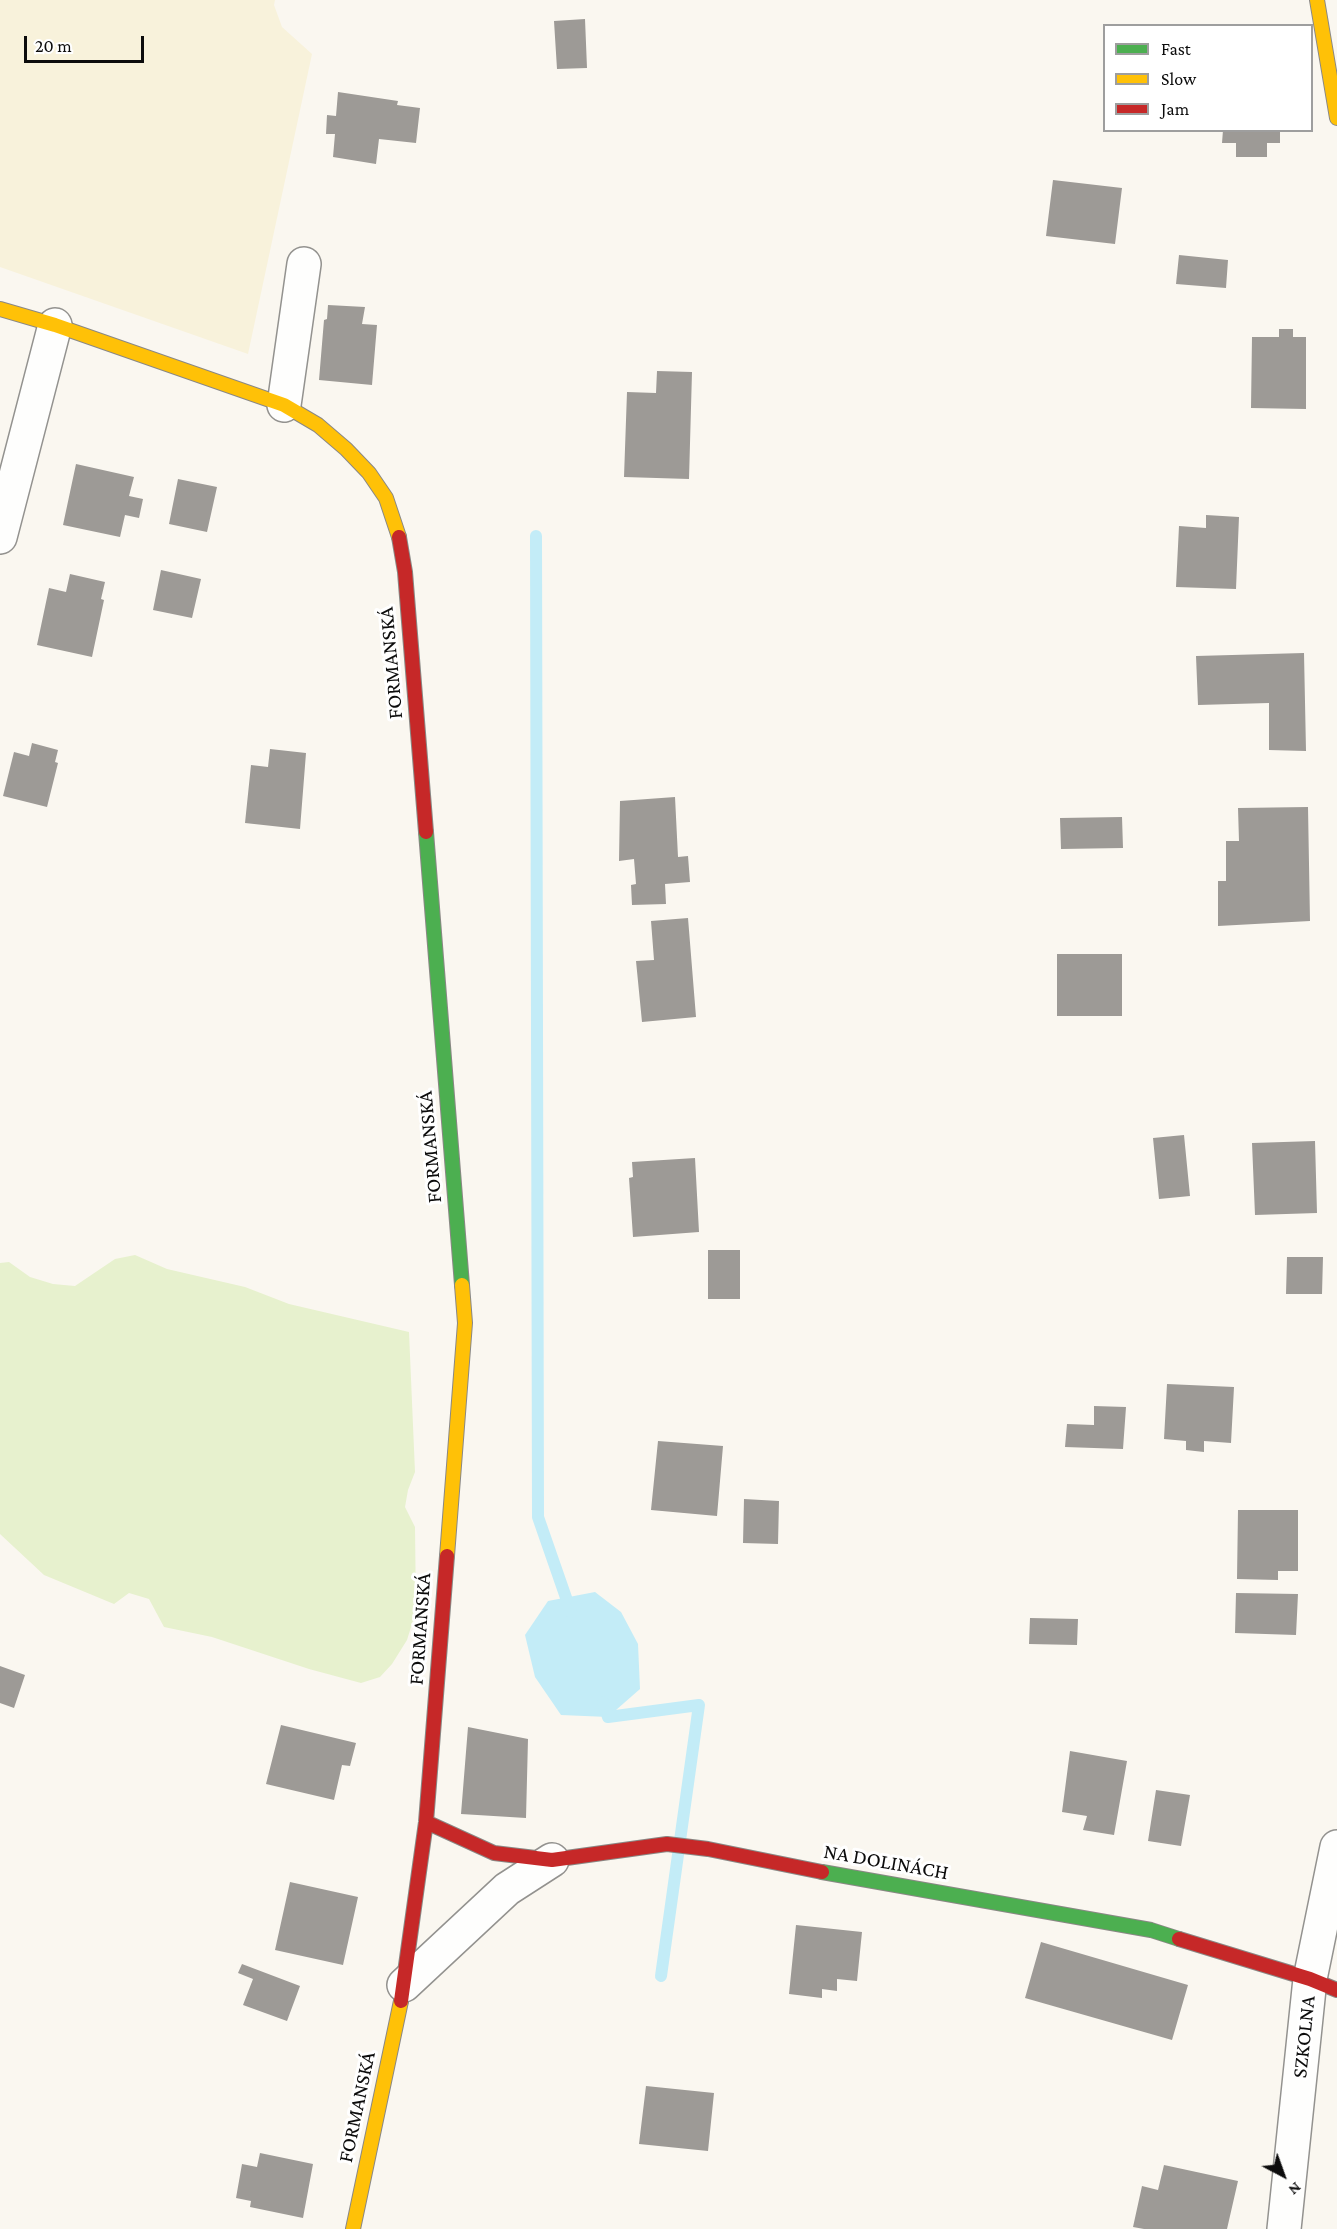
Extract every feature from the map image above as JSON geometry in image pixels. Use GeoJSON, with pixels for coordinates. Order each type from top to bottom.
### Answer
{"type":"FeatureCollection","features":[{"type":"Feature","properties":{"kind":"street"},"geometry":{"type":"LineString","coordinates":[[1317,0],[1337,118]]}},
{"type":"Feature","properties":{"kind":"street"},"geometry":{"type":"LineString","coordinates":[[284,405],[304,264]]}},
{"type":"Feature","properties":{"kind":"street","name":"FORMANSKÁ"},"geometry":{"type":"LineString","coordinates":[[0,309],[55,325],[284,405],[318,425],[369,473],[386,498],[399,535],[405,572],[465,1323],[426,1822],[404,1985],[353,2229]]}},
{"type":"Feature","properties":{"kind":"street"},"geometry":{"type":"LineString","coordinates":[[0,537],[55,325]]}},
{"type":"Feature","properties":{"kind":"street","name":"NA DOLINÁCH"},"geometry":{"type":"LineString","coordinates":[[426,1822],[494,1853],[552,1860],[667,1844],[708,1849],[761,1861],[1151,1930],[1323,1984]]}},
{"type":"Feature","properties":{"kind":"street","name":"SZKOLNA"},"geometry":{"type":"LineString","coordinates":[[1284,2229],[1323,1984],[1337,1847]]}},
{"type":"Feature","properties":{"kind":"street"},"geometry":{"type":"LineString","coordinates":[[404,1985],[507,1889],[552,1860]]}},
{"type":"Feature","properties":{"kind":"shaded area"},"geometry":{"type":"Polygon","coordinates":[[[0,0],[275,0],[274,5],[282,27],[312,54],[248,354],[0,267],[0,0]]]}},
{"type":"Feature","properties":{"kind":"green space"},"geometry":{"type":"Polygon","coordinates":[[[135,1255],[167,1269],[245,1287],[289,1304],[409,1332],[415,1472],[405,1507],[415,1527],[416,1611],[407,1640],[392,1664],[380,1677],[361,1683],[309,1669],[212,1637],[164,1627],[149,1599],[129,1593],[114,1604],[44,1575],[0,1534],[0,1263],[9,1262],[30,1277],[53,1284],[75,1286],[115,1259],[135,1255]]]}},
{"type":"Feature","properties":{"kind":"water"},"geometry":{"type":"Polygon","coordinates":[[[595,1592],[621,1612],[638,1644],[640,1689],[608,1717],[561,1715],[535,1677],[525,1635],[548,1601],[595,1592]]]}},
{"type":"Feature","properties":{"kind":"building"},"geometry":{"type":"Polygon","coordinates":[[[585,19],[587,68],[557,69],[554,21],[585,19]]]}},
{"type":"Feature","properties":{"kind":"building"},"geometry":{"type":"Polygon","coordinates":[[[338,92],[398,101],[397,105],[420,108],[416,143],[379,139],[376,164],[333,157],[335,134],[326,134],[327,115],[336,116],[338,92]]]}},
{"type":"Feature","properties":{"kind":"building"},"geometry":{"type":"Polygon","coordinates":[[[1223,132],[1280,132],[1280,143],[1267,143],[1267,157],[1236,157],[1236,143],[1222,143],[1223,132]]]}},
{"type":"Feature","properties":{"kind":"building"},"geometry":{"type":"Polygon","coordinates":[[[1053,180],[1122,188],[1115,244],[1046,236],[1053,180]]]}},
{"type":"Feature","properties":{"kind":"building"},"geometry":{"type":"Polygon","coordinates":[[[1179,255],[1228,260],[1226,288],[1176,284],[1179,255]]]}},
{"type":"Feature","properties":{"kind":"building"},"geometry":{"type":"Polygon","coordinates":[[[328,305],[365,307],[362,324],[377,325],[372,385],[319,380],[324,320],[327,319],[328,305]]]}},
{"type":"Feature","properties":{"kind":"building"},"geometry":{"type":"Polygon","coordinates":[[[1279,329],[1293,329],[1293,337],[1306,337],[1306,409],[1251,408],[1252,337],[1279,337],[1279,329]]]}},
{"type":"Feature","properties":{"kind":"building"},"geometry":{"type":"Polygon","coordinates":[[[657,371],[692,372],[689,479],[624,477],[627,392],[656,393],[657,371]]]}},
{"type":"Feature","properties":{"kind":"building"},"geometry":{"type":"Polygon","coordinates":[[[76,464],[134,477],[129,496],[143,499],[139,518],[125,515],[120,537],[63,525],[76,464]]]}},
{"type":"Feature","properties":{"kind":"building"},"geometry":{"type":"Polygon","coordinates":[[[178,479],[217,487],[207,532],[169,524],[178,479]]]}},
{"type":"Feature","properties":{"kind":"building"},"geometry":{"type":"Polygon","coordinates":[[[1206,515],[1239,517],[1236,589],[1176,587],[1179,526],[1206,528],[1206,515]]]}},
{"type":"Feature","properties":{"kind":"building"},"geometry":{"type":"Polygon","coordinates":[[[161,570],[201,579],[192,618],[153,610],[161,570]]]}},
{"type":"Feature","properties":{"kind":"building"},"geometry":{"type":"Polygon","coordinates":[[[70,574],[105,582],[101,599],[104,600],[92,657],[37,645],[49,588],[66,592],[70,574]]]}},
{"type":"Feature","properties":{"kind":"building"},"geometry":{"type":"Polygon","coordinates":[[[1304,653],[1306,751],[1269,750],[1269,703],[1198,705],[1196,656],[1304,653]]]}},
{"type":"Feature","properties":{"kind":"building"},"geometry":{"type":"Polygon","coordinates":[[[32,743],[58,750],[55,762],[58,763],[47,807],[3,796],[14,752],[29,756],[32,743]]]}},
{"type":"Feature","properties":{"kind":"building"},"geometry":{"type":"Polygon","coordinates":[[[270,749],[306,753],[300,829],[245,823],[251,765],[268,767],[270,749]]]}},
{"type":"Feature","properties":{"kind":"building"},"geometry":{"type":"Polygon","coordinates":[[[675,797],[678,857],[688,856],[690,882],[665,884],[666,904],[632,905],[631,885],[636,884],[634,859],[619,861],[620,801],[675,797]]]}},
{"type":"Feature","properties":{"kind":"building"},"geometry":{"type":"Polygon","coordinates":[[[1308,807],[1310,921],[1218,926],[1218,881],[1226,881],[1226,841],[1239,841],[1238,808],[1308,807]]]}},
{"type":"Feature","properties":{"kind":"building"},"geometry":{"type":"Polygon","coordinates":[[[1122,817],[1123,848],[1061,849],[1060,818],[1122,817]]]}},
{"type":"Feature","properties":{"kind":"building"},"geometry":{"type":"Polygon","coordinates":[[[688,918],[696,1017],[642,1022],[636,961],[654,960],[651,921],[688,918]]]}},
{"type":"Feature","properties":{"kind":"building"},"geometry":{"type":"Polygon","coordinates":[[[1057,954],[1122,954],[1122,1016],[1057,1016],[1057,954]]]}},
{"type":"Feature","properties":{"kind":"building"},"geometry":{"type":"Polygon","coordinates":[[[1184,1135],[1190,1196],[1159,1199],[1153,1138],[1184,1135]]]}},
{"type":"Feature","properties":{"kind":"building"},"geometry":{"type":"Polygon","coordinates":[[[1315,1141],[1317,1213],[1255,1215],[1252,1143],[1315,1141]]]}},
{"type":"Feature","properties":{"kind":"building"},"geometry":{"type":"Polygon","coordinates":[[[695,1158],[699,1232],[633,1237],[629,1178],[633,1177],[632,1162],[695,1158]]]}},
{"type":"Feature","properties":{"kind":"building"},"geometry":{"type":"Polygon","coordinates":[[[708,1250],[740,1250],[740,1299],[708,1299],[708,1250]]]}},
{"type":"Feature","properties":{"kind":"building"},"geometry":{"type":"Polygon","coordinates":[[[1287,1257],[1323,1257],[1322,1294],[1286,1294],[1287,1257]]]}},
{"type":"Feature","properties":{"kind":"building"},"geometry":{"type":"Polygon","coordinates":[[[1167,1384],[1234,1387],[1231,1443],[1204,1441],[1204,1452],[1186,1450],[1186,1441],[1164,1439],[1167,1384]]]}},
{"type":"Feature","properties":{"kind":"building"},"geometry":{"type":"Polygon","coordinates":[[[1094,1406],[1126,1407],[1123,1449],[1065,1447],[1067,1424],[1094,1425],[1094,1406]]]}},
{"type":"Feature","properties":{"kind":"building"},"geometry":{"type":"Polygon","coordinates":[[[658,1441],[723,1446],[717,1516],[651,1510],[658,1441]]]}},
{"type":"Feature","properties":{"kind":"building"},"geometry":{"type":"Polygon","coordinates":[[[744,1499],[779,1501],[778,1544],[743,1543],[744,1499]]]}},
{"type":"Feature","properties":{"kind":"building"},"geometry":{"type":"Polygon","coordinates":[[[1238,1510],[1298,1510],[1298,1571],[1278,1571],[1278,1580],[1237,1579],[1238,1510]]]}},
{"type":"Feature","properties":{"kind":"building"},"geometry":{"type":"Polygon","coordinates":[[[1236,1593],[1298,1594],[1296,1635],[1235,1633],[1236,1593]]]}},
{"type":"Feature","properties":{"kind":"building"},"geometry":{"type":"Polygon","coordinates":[[[1030,1618],[1078,1619],[1077,1645],[1029,1644],[1030,1618]]]}},
{"type":"Feature","properties":{"kind":"building"},"geometry":{"type":"Polygon","coordinates":[[[0,1666],[25,1675],[14,1708],[0,1703],[0,1666]]]}},
{"type":"Feature","properties":{"kind":"building"},"geometry":{"type":"Polygon","coordinates":[[[281,1725],[356,1743],[350,1766],[342,1765],[334,1800],[266,1784],[281,1725]]]}},
{"type":"Feature","properties":{"kind":"building"},"geometry":{"type":"Polygon","coordinates":[[[468,1727],[528,1739],[526,1818],[461,1814],[468,1727]]]}},
{"type":"Feature","properties":{"kind":"building"},"geometry":{"type":"Polygon","coordinates":[[[1070,1751],[1127,1761],[1114,1835],[1083,1830],[1087,1816],[1062,1812],[1070,1751]]]}},
{"type":"Feature","properties":{"kind":"building"},"geometry":{"type":"Polygon","coordinates":[[[1156,1790],[1190,1795],[1181,1846],[1148,1841],[1156,1790]]]}},
{"type":"Feature","properties":{"kind":"building"},"geometry":{"type":"Polygon","coordinates":[[[290,1882],[358,1897],[343,1965],[275,1950],[290,1882]]]}},
{"type":"Feature","properties":{"kind":"building"},"geometry":{"type":"Polygon","coordinates":[[[796,1925],[862,1932],[857,1981],[837,1979],[837,1991],[822,1989],[822,1998],[789,1994],[796,1925]]]}},
{"type":"Feature","properties":{"kind":"building"},"geometry":{"type":"Polygon","coordinates":[[[1041,1942],[1188,1985],[1172,2040],[1025,1998],[1041,1942]]]}},
{"type":"Feature","properties":{"kind":"building"},"geometry":{"type":"Polygon","coordinates":[[[242,1964],[300,1986],[287,2021],[243,2005],[253,1979],[238,1973],[242,1964]]]}},
{"type":"Feature","properties":{"kind":"building"},"geometry":{"type":"Polygon","coordinates":[[[646,2086],[714,2093],[708,2151],[639,2144],[646,2086]]]}},
{"type":"Feature","properties":{"kind":"building"},"geometry":{"type":"Polygon","coordinates":[[[260,2153],[313,2164],[303,2218],[250,2207],[251,2201],[236,2198],[242,2164],[257,2167],[260,2153]]]}},
{"type":"Feature","properties":{"kind":"building"},"geometry":{"type":"Polygon","coordinates":[[[1164,2165],[1238,2181],[1227,2229],[1133,2227],[1142,2186],[1158,2190],[1164,2165]]]}},
{"type":"Feature","properties":{"kind":"waterway"},"geometry":{"type":"LineString","coordinates":[[536,536],[538,1517],[571,1612]]}},
{"type":"Feature","properties":{"kind":"waterway"},"geometry":{"type":"LineString","coordinates":[[603,1702],[608,1717],[699,1705],[661,1976]]}},
{"type":"Feature","properties":{"kind":"traffic: fast"},"geometry":{"type":"LineString","coordinates":[[426,832],[462,1285]]}},
{"type":"Feature","properties":{"kind":"traffic: fast"},"geometry":{"type":"LineString","coordinates":[[822,1872],[1151,1930],[1179,1939]]}},
{"type":"Feature","properties":{"kind":"traffic: slow"},"geometry":{"type":"LineString","coordinates":[[1317,0],[1337,118]]}},
{"type":"Feature","properties":{"kind":"traffic: slow"},"geometry":{"type":"LineString","coordinates":[[0,309],[55,325],[284,405],[318,425],[369,473],[386,498],[399,537]]}},
{"type":"Feature","properties":{"kind":"traffic: slow"},"geometry":{"type":"LineString","coordinates":[[447,1556],[465,1323],[462,1285]]}},
{"type":"Feature","properties":{"kind":"traffic: slow"},"geometry":{"type":"LineString","coordinates":[[353,2229],[401,2001]]}},
{"type":"Feature","properties":{"kind":"traffic: jam"},"geometry":{"type":"LineString","coordinates":[[399,537],[405,572],[426,832]]}},
{"type":"Feature","properties":{"kind":"traffic: jam"},"geometry":{"type":"LineString","coordinates":[[401,2001],[426,1822],[447,1556]]}},
{"type":"Feature","properties":{"kind":"traffic: jam"},"geometry":{"type":"LineString","coordinates":[[426,1822],[494,1853],[552,1860],[667,1844],[708,1849],[822,1872]]}},
{"type":"Feature","properties":{"kind":"traffic: jam"},"geometry":{"type":"LineString","coordinates":[[1179,1939],[1310,1979],[1337,1990]]}}]}
